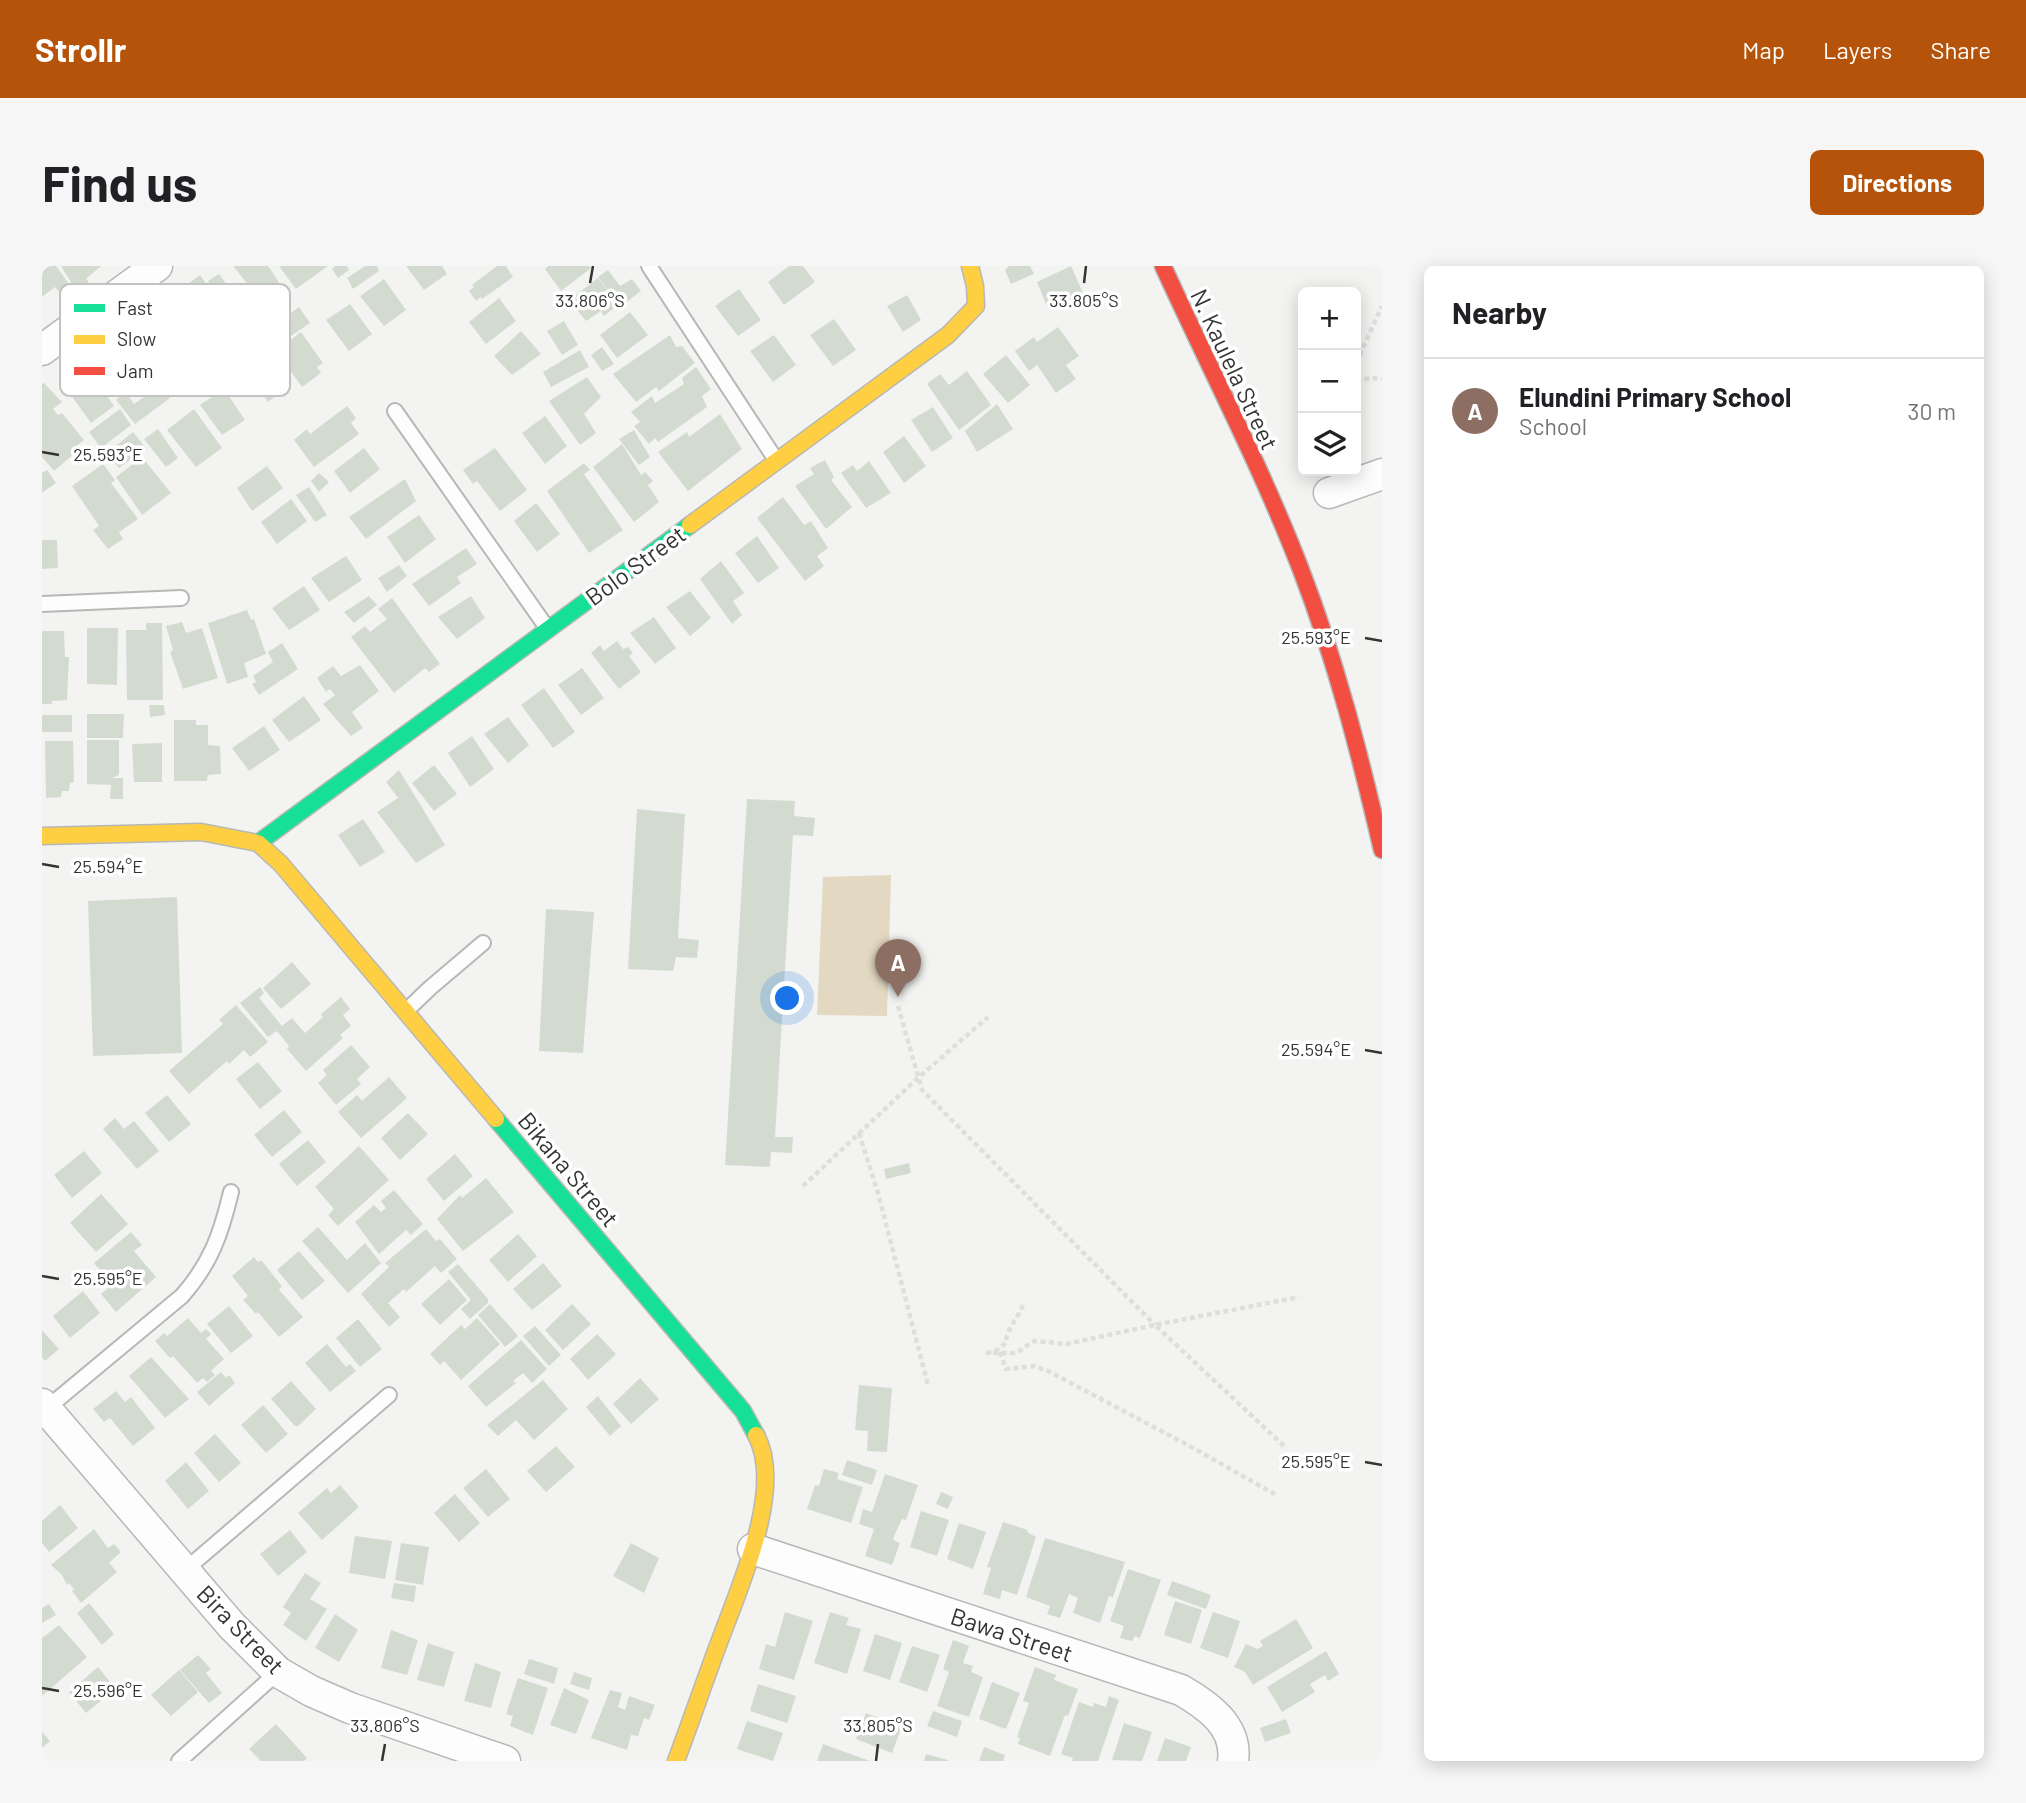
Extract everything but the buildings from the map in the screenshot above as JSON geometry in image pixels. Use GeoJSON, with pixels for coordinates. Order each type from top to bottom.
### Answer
{"type":"FeatureCollection","features":[{"type":"Feature","properties":{"kind":"street"},"geometry":{"type":"LineString","coordinates":[[132,284],[157,266]]}},
{"type":"Feature","properties":{"kind":"street","name":"Bolo Street"},"geometry":{"type":"LineString","coordinates":[[258,843],[948,335],[976,306],[970,266]]}},
{"type":"Feature","properties":{"kind":"street","name":"N. Kaulela Street"},"geometry":{"type":"LineString","coordinates":[[1163,266],[1286,533],[1330,654],[1358,744],[1382,850]]}},
{"type":"Feature","properties":{"kind":"street"},"geometry":{"type":"LineString","coordinates":[[42,350],[60,337]]}},
{"type":"Feature","properties":{"kind":"street"},"geometry":{"type":"LineString","coordinates":[[1329,493],[1382,474]]}},
{"type":"Feature","properties":{"kind":"street"},"geometry":{"type":"LineString","coordinates":[[42,836],[201,832],[258,843]]}},
{"type":"Feature","properties":{"kind":"street","name":"Bikana Street"},"geometry":{"type":"LineString","coordinates":[[258,843],[281,864],[743,1410],[759,1440],[765,1472],[763,1507],[753,1549],[676,1761]]}},
{"type":"Feature","properties":{"kind":"street","name":"Bira Street"},"geometry":{"type":"LineString","coordinates":[[44,1407],[232,1626],[278,1672],[350,1707],[505,1761]]}},
{"type":"Feature","properties":{"kind":"street","name":"Bawa Street"},"geometry":{"type":"LineString","coordinates":[[753,1549],[1181,1690],[1205,1704],[1222,1721],[1230,1737],[1233,1761]]}},
{"type":"Feature","properties":{"kind":"lane"},"geometry":{"type":"LineString","coordinates":[[649,266],[777,461]]}},
{"type":"Feature","properties":{"kind":"lane"},"geometry":{"type":"LineString","coordinates":[[396,411],[548,629]]}},
{"type":"Feature","properties":{"kind":"lane"},"geometry":{"type":"LineString","coordinates":[[42,604],[181,598]]}},
{"type":"Feature","properties":{"kind":"lane"},"geometry":{"type":"LineString","coordinates":[[405,1012],[483,943]]}},
{"type":"Feature","properties":{"kind":"lane"},"geometry":{"type":"LineString","coordinates":[[44,1407],[182,1296],[215,1249],[232,1192]]}},
{"type":"Feature","properties":{"kind":"lane"},"geometry":{"type":"LineString","coordinates":[[184,1571],[389,1395]]}},
{"type":"Feature","properties":{"kind":"lane"},"geometry":{"type":"LineString","coordinates":[[179,1761],[278,1672]]}},
{"type":"Feature","properties":{"kind":"path"},"geometry":{"type":"LineString","coordinates":[[1361,352],[1382,306]]}},
{"type":"Feature","properties":{"kind":"path"},"geometry":{"type":"LineString","coordinates":[[1361,382],[1370,378],[1382,379]]}},
{"type":"Feature","properties":{"kind":"path"},"geometry":{"type":"LineString","coordinates":[[898,1006],[922,1090],[1155,1325],[1284,1446]]}},
{"type":"Feature","properties":{"kind":"path"},"geometry":{"type":"LineString","coordinates":[[803,1186],[918,1077],[988,1017]]}},
{"type":"Feature","properties":{"kind":"path"},"geometry":{"type":"LineString","coordinates":[[859,1133],[878,1193],[928,1385]]}},
{"type":"Feature","properties":{"kind":"path"},"geometry":{"type":"LineString","coordinates":[[1023,1305],[1017,1320],[1006,1335],[1006,1343],[988,1353],[1016,1353],[1034,1341],[1067,1344],[1299,1297]]}},
{"type":"Feature","properties":{"kind":"path"},"geometry":{"type":"LineString","coordinates":[[1000,1352],[1006,1369],[1034,1366],[1048,1371],[1278,1496]]}},
{"type":"Feature","properties":{"kind":"shaded area"},"geometry":{"type":"Polygon","coordinates":[[[891,875],[887,1016],[817,1015],[823,877],[891,875]]]}},
{"type":"Feature","properties":{"kind":"traffic: fast"},"geometry":{"type":"LineString","coordinates":[[258,843],[690,525]]}},
{"type":"Feature","properties":{"kind":"traffic: fast"},"geometry":{"type":"LineString","coordinates":[[496,1119],[743,1411],[756,1435]]}},
{"type":"Feature","properties":{"kind":"traffic: slow"},"geometry":{"type":"LineString","coordinates":[[690,525],[948,335],[976,306],[970,266]]}},
{"type":"Feature","properties":{"kind":"traffic: slow"},"geometry":{"type":"LineString","coordinates":[[42,836],[201,832],[258,843],[281,864],[496,1119]]}},
{"type":"Feature","properties":{"kind":"traffic: slow"},"geometry":{"type":"LineString","coordinates":[[676,1761],[756,1538],[765,1482],[764,1457],[756,1435]]}},
{"type":"Feature","properties":{"kind":"traffic: jam"},"geometry":{"type":"LineString","coordinates":[[1163,266],[1252,455],[1301,570],[1346,709],[1382,850]]}},
{"type":"Feature","properties":{"kind":"place","name":"Elundini Primary School"},"geometry":{"type":"Point","coordinates":[898,997]}}]}
